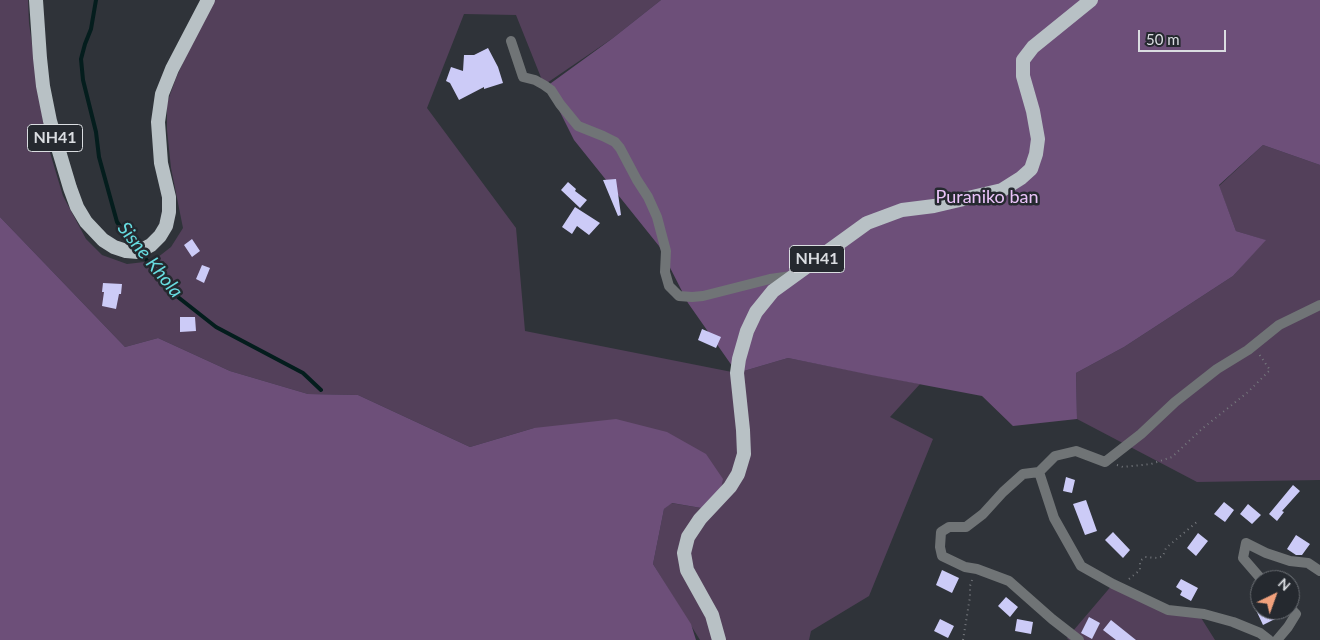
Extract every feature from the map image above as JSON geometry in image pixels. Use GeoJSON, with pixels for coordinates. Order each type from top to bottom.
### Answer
{"type":"FeatureCollection","features":[{"type":"Feature","properties":{"kind":"highway","name":"NH41"},"geometry":{"type":"LineString","coordinates":[[36,0],[43,86],[50,121],[77,207],[86,222],[103,240],[114,247],[138,252],[151,245],[166,226],[169,212],[169,197],[161,163],[158,122],[162,94],[172,69],[208,0]]}},
{"type":"Feature","properties":{"kind":"highway","name":"NH41"},"geometry":{"type":"LineString","coordinates":[[719,640],[712,615],[687,570],[684,553],[688,537],[700,519],[730,487],[738,474],[744,454],[737,373],[747,331],[756,312],[773,291],[867,223],[902,210],[934,206],[1002,190],[1022,178],[1031,169],[1038,139],[1033,111],[1023,76],[1023,60],[1033,47],[1092,0]]}},
{"type":"Feature","properties":{"kind":"street"},"geometry":{"type":"LineString","coordinates":[[511,41],[523,77],[535,80],[551,90],[578,126],[615,142],[620,148],[648,197],[657,217],[666,251],[664,272],[669,286],[679,296],[703,296],[770,279],[793,276]]}},
{"type":"Feature","properties":{"kind":"street"},"geometry":{"type":"LineString","coordinates":[[1079,640],[1009,581],[978,569],[965,567],[942,556],[940,547],[941,532],[949,527],[966,527],[983,514],[1003,492],[1024,474],[1039,472],[1054,456],[1076,451],[1105,462],[1217,369],[1253,346],[1279,325],[1320,305]]}},
{"type":"Feature","properties":{"kind":"street"},"geometry":{"type":"LineString","coordinates":[[1039,472],[1054,518],[1081,566],[1113,584],[1168,610],[1204,614],[1233,622],[1260,633],[1269,640]]}},
{"type":"Feature","properties":{"kind":"street"},"geometry":{"type":"LineString","coordinates":[[1253,570],[1243,558],[1246,543],[1266,553],[1308,563],[1320,571]]}},
{"type":"Feature","properties":{"kind":"street"},"geometry":{"type":"LineString","coordinates":[[1277,640],[1292,620]]}},
{"type":"Feature","properties":{"kind":"path"},"geometry":{"type":"LineString","coordinates":[[1105,462],[1123,467],[1150,464],[1172,457],[1203,428],[1248,392],[1270,370],[1253,346]]}},
{"type":"Feature","properties":{"kind":"path"},"geometry":{"type":"LineString","coordinates":[[1113,584],[1135,576],[1140,570],[1140,561],[1145,557],[1158,558],[1163,556],[1166,548],[1198,521]]}},
{"type":"Feature","properties":{"kind":"path"},"geometry":{"type":"LineString","coordinates":[[963,640],[970,586],[978,569]]}},
{"type":"Feature","properties":{"kind":"shaded area"},"geometry":{"type":"Polygon","coordinates":[[[0,0],[28,0],[29,23],[45,136],[63,196],[86,239],[102,255],[127,264],[153,261],[171,247],[183,228],[171,168],[167,130],[167,103],[176,78],[212,0],[661,0],[613,38],[544,85],[516,15],[464,14],[427,108],[516,228],[525,331],[737,373],[788,358],[920,384],[890,417],[933,439],[869,596],[811,631],[809,640],[700,640],[653,564],[664,509],[671,503],[707,509],[534,428],[470,447],[358,395],[308,394],[230,371],[158,338],[125,347],[0,217],[0,0]]]}},
{"type":"Feature","properties":{"kind":"shaded area"},"geometry":{"type":"Polygon","coordinates":[[[1263,145],[1320,165],[1320,480],[1197,482],[1077,419],[1076,373],[1124,347],[1233,276],[1265,240],[1236,231],[1219,186],[1263,145]]]}},
{"type":"Feature","properties":{"kind":"shaded area"},"geometry":{"type":"Polygon","coordinates":[[[1113,584],[1168,610],[1198,613],[1215,640],[1069,640],[1067,638],[1113,584]]]}},
{"type":"Feature","properties":{"kind":"green space","name":"Puraniko ban"},"geometry":{"type":"Polygon","coordinates":[[[661,0],[1320,0],[1320,165],[1263,145],[1219,185],[1236,231],[1266,240],[1233,276],[1124,347],[1076,373],[1077,419],[1013,426],[982,396],[788,358],[737,373],[688,303],[659,246],[574,140],[547,86],[661,0]]]}},
{"type":"Feature","properties":{"kind":"green space"},"geometry":{"type":"Polygon","coordinates":[[[0,217],[125,347],[158,338],[230,371],[308,394],[358,395],[470,447],[534,428],[616,419],[667,432],[706,454],[723,479],[721,488],[707,509],[672,503],[664,509],[653,564],[691,624],[696,640],[0,640],[0,217]]]}},
{"type":"Feature","properties":{"kind":"building"},"geometry":{"type":"Polygon","coordinates":[[[488,48],[498,67],[503,83],[484,89],[484,87],[459,100],[450,83],[446,81],[451,67],[463,71],[464,55],[474,55],[488,48]]]}},
{"type":"Feature","properties":{"kind":"building"},"geometry":{"type":"Polygon","coordinates":[[[616,179],[621,215],[618,216],[603,180],[616,179]]]}},
{"type":"Feature","properties":{"kind":"building"},"geometry":{"type":"Polygon","coordinates":[[[568,182],[576,189],[575,191],[587,200],[580,208],[561,190],[568,182]]]}},
{"type":"Feature","properties":{"kind":"building"},"geometry":{"type":"Polygon","coordinates":[[[575,207],[600,223],[589,235],[577,226],[572,234],[562,227],[575,207]]]}},
{"type":"Feature","properties":{"kind":"building"},"geometry":{"type":"Polygon","coordinates":[[[192,239],[200,251],[192,257],[184,245],[192,239]]]}},
{"type":"Feature","properties":{"kind":"building"},"geometry":{"type":"Polygon","coordinates":[[[202,265],[210,268],[204,283],[196,279],[202,265]]]}},
{"type":"Feature","properties":{"kind":"building"},"geometry":{"type":"Polygon","coordinates":[[[103,283],[122,284],[116,309],[102,306],[103,283]]]}},
{"type":"Feature","properties":{"kind":"building"},"geometry":{"type":"Polygon","coordinates":[[[180,317],[195,317],[196,331],[180,332],[180,317]]]}},
{"type":"Feature","properties":{"kind":"building"},"geometry":{"type":"Polygon","coordinates":[[[702,329],[721,337],[716,348],[698,340],[702,329]]]}},
{"type":"Feature","properties":{"kind":"building"},"geometry":{"type":"Polygon","coordinates":[[[1066,477],[1075,480],[1072,493],[1063,491],[1066,477]]]}},
{"type":"Feature","properties":{"kind":"building"},"geometry":{"type":"Polygon","coordinates":[[[1293,485],[1300,491],[1282,511],[1284,512],[1277,521],[1269,514],[1293,485]]]}},
{"type":"Feature","properties":{"kind":"building"},"geometry":{"type":"Polygon","coordinates":[[[1086,500],[1097,531],[1085,535],[1073,504],[1086,500]]]}},
{"type":"Feature","properties":{"kind":"building"},"geometry":{"type":"Polygon","coordinates":[[[1224,502],[1234,510],[1225,522],[1214,514],[1224,502]]]}},
{"type":"Feature","properties":{"kind":"building"},"geometry":{"type":"Polygon","coordinates":[[[1248,504],[1261,515],[1252,524],[1240,514],[1248,504]]]}},
{"type":"Feature","properties":{"kind":"building"},"geometry":{"type":"Polygon","coordinates":[[[1113,532],[1130,550],[1123,558],[1105,540],[1113,532]]]}},
{"type":"Feature","properties":{"kind":"building"},"geometry":{"type":"Polygon","coordinates":[[[1198,533],[1208,541],[1196,556],[1187,548],[1198,533]]]}},
{"type":"Feature","properties":{"kind":"building"},"geometry":{"type":"Polygon","coordinates":[[[1296,535],[1310,544],[1302,555],[1296,555],[1287,549],[1296,535]]]}},
{"type":"Feature","properties":{"kind":"building"},"geometry":{"type":"Polygon","coordinates":[[[942,570],[959,578],[952,593],[936,585],[942,570]]]}},
{"type":"Feature","properties":{"kind":"building"},"geometry":{"type":"Polygon","coordinates":[[[1181,579],[1198,588],[1191,601],[1180,595],[1182,591],[1176,587],[1181,579]]]}},
{"type":"Feature","properties":{"kind":"building"},"geometry":{"type":"Polygon","coordinates":[[[1006,597],[1018,607],[1010,617],[998,606],[1006,597]]]}},
{"type":"Feature","properties":{"kind":"building"},"geometry":{"type":"Polygon","coordinates":[[[1089,617],[1100,623],[1092,639],[1081,633],[1089,617]]]}},
{"type":"Feature","properties":{"kind":"building"},"geometry":{"type":"Polygon","coordinates":[[[940,619],[954,626],[948,638],[934,631],[940,619]]]}},
{"type":"Feature","properties":{"kind":"building"},"geometry":{"type":"Polygon","coordinates":[[[1017,619],[1033,622],[1031,634],[1015,631],[1017,619]]]}},
{"type":"Feature","properties":{"kind":"building"},"geometry":{"type":"Polygon","coordinates":[[[1111,620],[1136,640],[1116,640],[1103,630],[1111,620]]]}},
{"type":"Feature","properties":{"kind":"building"},"geometry":{"type":"Polygon","coordinates":[[[1261,620],[1273,620],[1263,625],[1261,620]]]}},
{"type":"Feature","properties":{"kind":"waterway","name":"Sisne Khola"},"geometry":{"type":"LineString","coordinates":[[96,0],[91,29],[81,59],[83,80],[96,132],[99,157],[117,222],[137,249]]}},
{"type":"Feature","properties":{"kind":"waterway","name":"Sisne Khola"},"geometry":{"type":"LineString","coordinates":[[142,254],[169,290],[216,327],[303,373],[321,390]]}}]}
